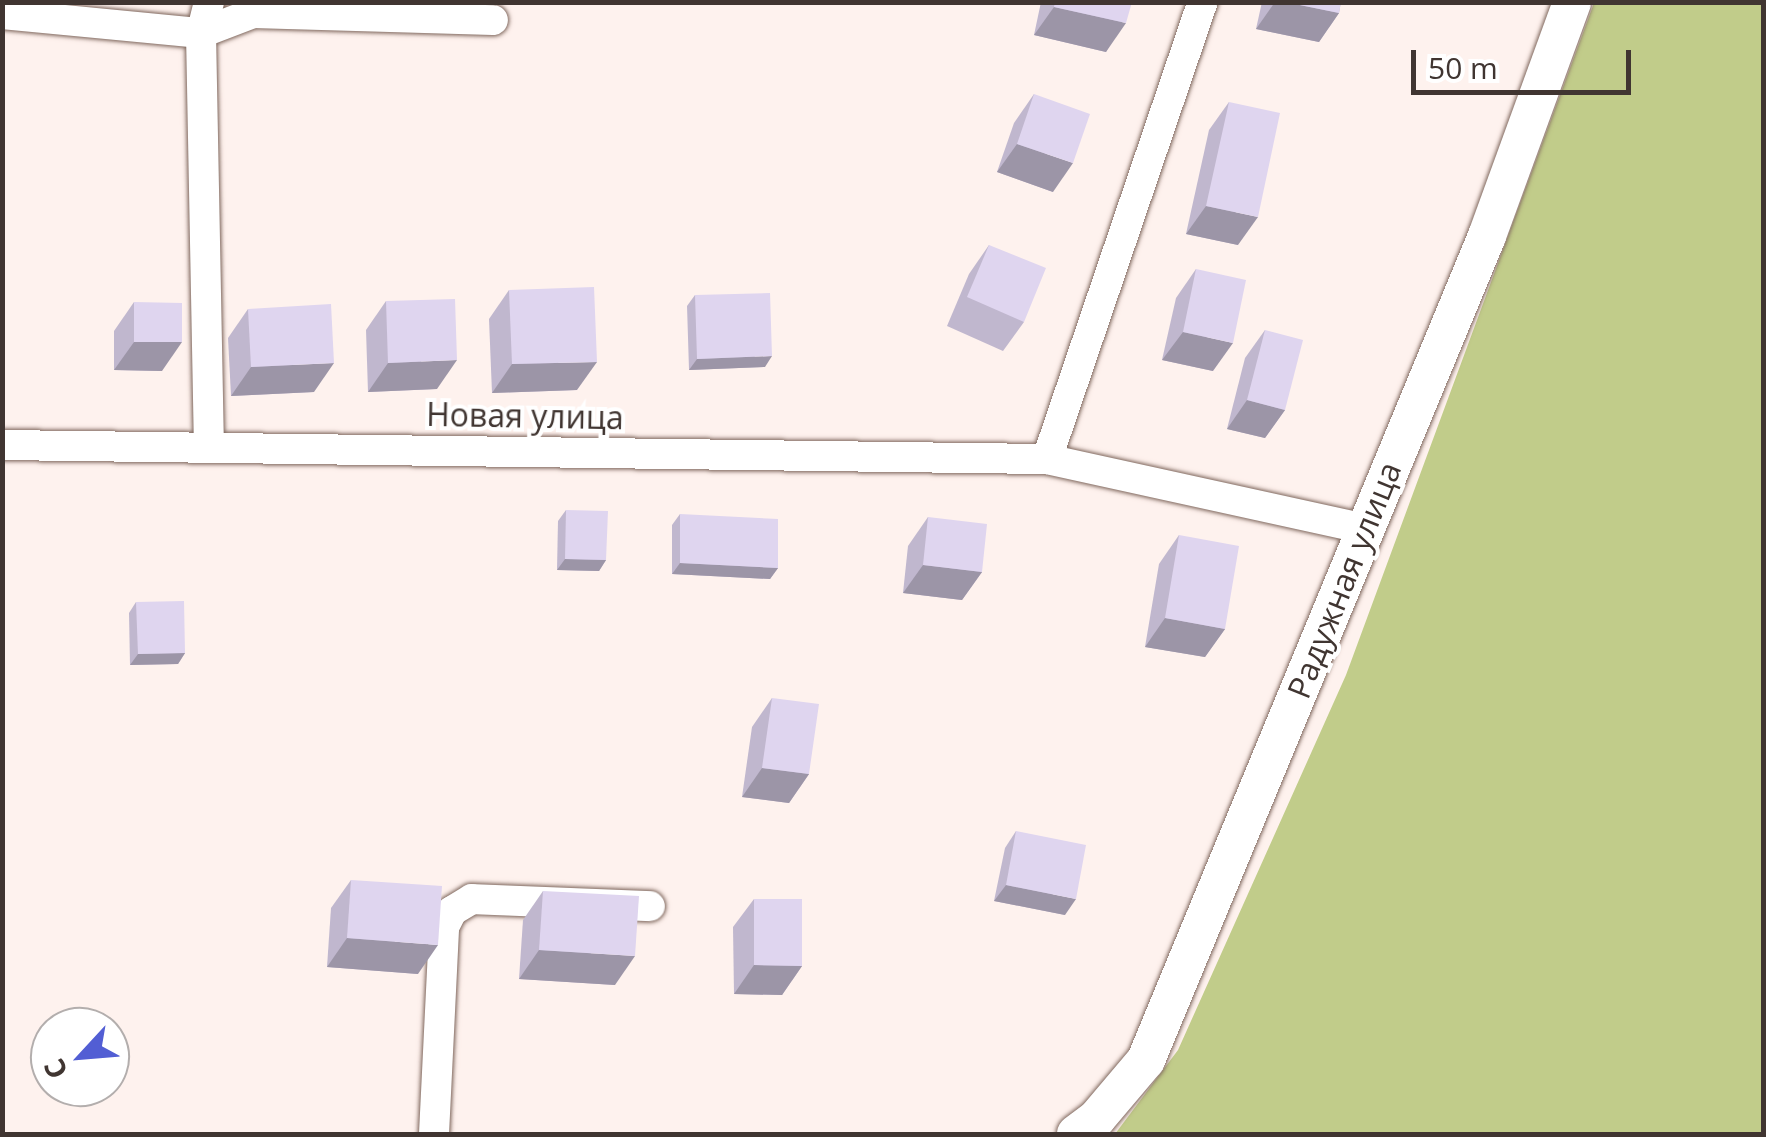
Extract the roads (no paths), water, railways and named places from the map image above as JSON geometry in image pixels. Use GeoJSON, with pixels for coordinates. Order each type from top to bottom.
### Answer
{"type":"FeatureCollection","features":[{"type":"Feature","properties":{"kind":"main road","name":"Радужная улица"},"geometry":{"type":"LineString","coordinates":[[1076,1134],[1097,1118],[1146,1060],[1487,236],[1572,2]]}},
{"type":"Feature","properties":{"kind":"lane"},"geometry":{"type":"LineString","coordinates":[[209,2],[201,34],[210,447]]}},
{"type":"Feature","properties":{"kind":"lane"},"geometry":{"type":"LineString","coordinates":[[1048,458],[1203,2]]}},
{"type":"Feature","properties":{"kind":"lane"},"geometry":{"type":"LineString","coordinates":[[2,14],[201,34],[254,13],[494,20]]}},
{"type":"Feature","properties":{"kind":"lane","name":"Новая улица"},"geometry":{"type":"LineString","coordinates":[[2,445],[1048,458],[1365,528]]}},
{"type":"Feature","properties":{"kind":"lane"},"geometry":{"type":"LineString","coordinates":[[434,1134],[444,928],[452,911],[472,899],[650,906]]}}]}
